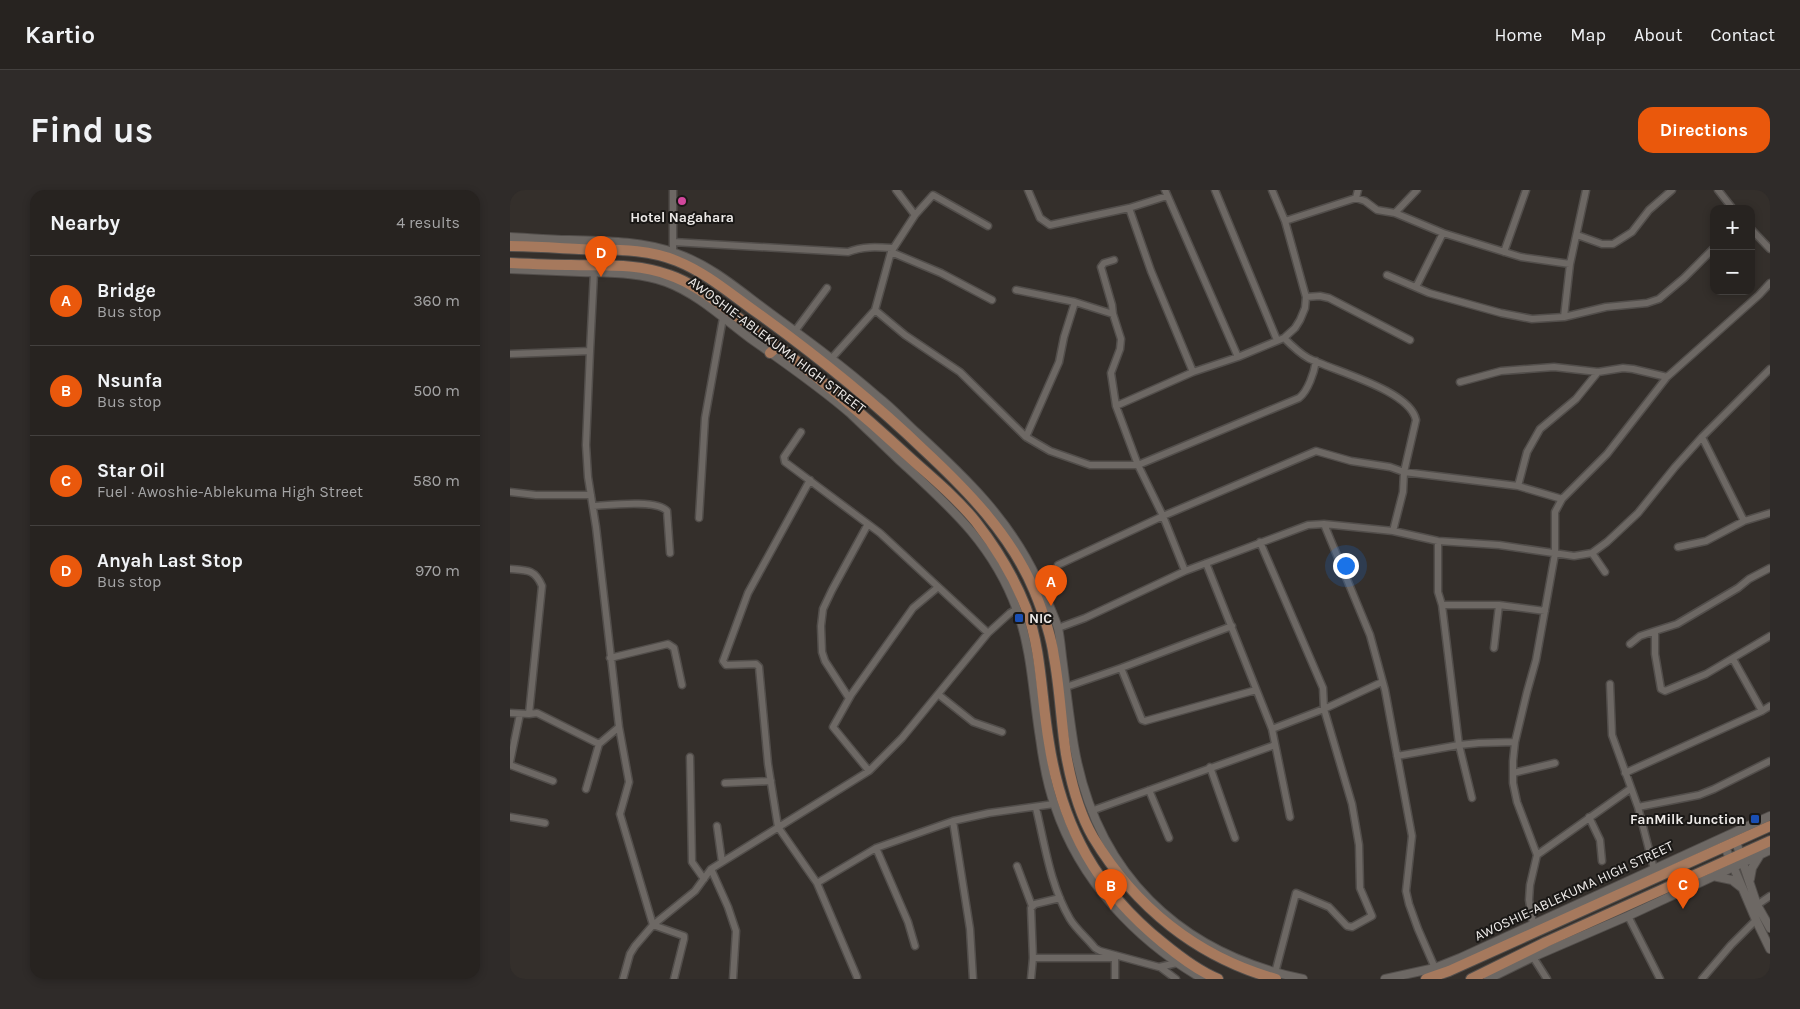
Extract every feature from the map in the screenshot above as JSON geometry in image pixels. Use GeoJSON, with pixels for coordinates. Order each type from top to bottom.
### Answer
{"type":"FeatureCollection","features":[{"type":"Feature","properties":{"kind":"main road","name":"AWOSHIE-ABLEKUMA HIGH STREET"},"geometry":{"type":"LineString","coordinates":[[510,246],[536,242],[639,251],[677,261],[708,277],[804,346],[861,392],[950,474],[1005,538],[1033,588],[1049,632],[1054,657],[1066,755],[1078,800],[1092,835],[1114,867],[1143,900],[1174,930],[1199,947],[1238,967],[1275,976]]}},
{"type":"Feature","properties":{"kind":"main road","name":"AWOSHIE-ABLEKUMA HIGH STREET"},"geometry":{"type":"LineString","coordinates":[[510,263],[633,267],[668,274],[695,288],[774,350],[808,368],[851,404],[871,428],[954,498],[975,521],[1000,556],[1024,604],[1035,637],[1048,742],[1056,784],[1068,820],[1084,851],[1100,878],[1124,908],[1177,954],[1208,975],[1218,979]]}},
{"type":"Feature","properties":{"kind":"main road"},"geometry":{"type":"LineString","coordinates":[[851,404],[861,392]]}},
{"type":"Feature","properties":{"kind":"main road","name":"AWOSHIE-ABLEKUMA HIGH STREET"},"geometry":{"type":"LineString","coordinates":[[1426,979],[1450,971],[1606,895],[1725,847],[1770,826]]}},
{"type":"Feature","properties":{"kind":"main road"},"geometry":{"type":"LineString","coordinates":[[1471,979],[1492,974],[1546,942],[1654,899],[1732,863],[1770,842]]}},
{"type":"Feature","properties":{"kind":"street"},"geometry":{"type":"LineString","coordinates":[[672,190],[673,252]]}},
{"type":"Feature","properties":{"kind":"street"},"geometry":{"type":"LineString","coordinates":[[896,190],[914,215]]}},
{"type":"Feature","properties":{"kind":"street"},"geometry":{"type":"LineString","coordinates":[[1028,190],[1040,218],[1050,225],[1129,208],[1166,193],[1238,357]]}},
{"type":"Feature","properties":{"kind":"street"},"geometry":{"type":"LineString","coordinates":[[1215,190],[1276,340]]}},
{"type":"Feature","properties":{"kind":"street"},"geometry":{"type":"LineString","coordinates":[[1116,406],[1193,372],[1238,357],[1284,338],[1295,328],[1305,308],[1306,297],[1285,221],[1272,190]]}},
{"type":"Feature","properties":{"kind":"street"},"geometry":{"type":"LineString","coordinates":[[1356,198],[1358,190]]}},
{"type":"Feature","properties":{"kind":"street"},"geometry":{"type":"LineString","coordinates":[[1395,213],[1416,190]]}},
{"type":"Feature","properties":{"kind":"street"},"geometry":{"type":"LineString","coordinates":[[1504,252],[1526,190]]}},
{"type":"Feature","properties":{"kind":"street"},"geometry":{"type":"LineString","coordinates":[[1564,317],[1570,264],[1586,190]]}},
{"type":"Feature","properties":{"kind":"street"},"geometry":{"type":"LineString","coordinates":[[1577,235],[1602,244],[1613,244],[1632,232],[1649,210],[1672,190]]}},
{"type":"Feature","properties":{"kind":"street"},"geometry":{"type":"LineString","coordinates":[[1718,190],[1731,205]]}},
{"type":"Feature","properties":{"kind":"street"},"geometry":{"type":"LineString","coordinates":[[831,359],[875,310],[892,250],[914,215],[933,195],[988,226]]}},
{"type":"Feature","properties":{"kind":"street"},"geometry":{"type":"LineString","coordinates":[[1285,221],[1356,198],[1365,201],[1377,210],[1395,213],[1443,233],[1504,252],[1521,257],[1570,264]]}},
{"type":"Feature","properties":{"kind":"street"},"geometry":{"type":"LineString","coordinates":[[1129,208],[1151,271],[1193,372]]}},
{"type":"Feature","properties":{"kind":"street"},"geometry":{"type":"LineString","coordinates":[[1416,287],[1443,233]]}},
{"type":"Feature","properties":{"kind":"street"},"geometry":{"type":"LineString","coordinates":[[1755,233],[1770,248]]}},
{"type":"Feature","properties":{"kind":"street","name":"AWOSHIE-ABLEKUMA HIGH STREET"},"geometry":{"type":"LineString","coordinates":[[510,237],[536,242],[640,244],[673,252],[707,268],[795,331],[878,396],[951,464],[986,500],[1005,524],[1037,579],[1058,628],[1074,747],[1091,811],[1103,838],[1116,860],[1139,889],[1170,920],[1218,951],[1275,976],[1303,979]]}},
{"type":"Feature","properties":{"kind":"street"},"geometry":{"type":"LineString","coordinates":[[673,242],[848,252],[869,246],[892,250],[992,300]]}},
{"type":"Feature","properties":{"kind":"street"},"geometry":{"type":"LineString","coordinates":[[1387,275],[1429,293],[1501,313],[1532,319],[1564,317],[1606,307],[1647,303],[1659,299],[1684,278],[1712,250]]}},
{"type":"Feature","properties":{"kind":"street"},"geometry":{"type":"LineString","coordinates":[[1114,260],[1104,263],[1101,267],[1121,339],[1120,349],[1111,373],[1116,406],[1138,465],[1163,516],[1185,571]]}},
{"type":"Feature","properties":{"kind":"street","name":"AWOSHIE-ABLEKUMA HIGH STREET"},"geometry":{"type":"LineString","coordinates":[[510,269],[641,276],[664,282],[692,295],[723,318],[774,350],[849,413],[871,428],[957,513],[984,546],[999,570],[1017,609],[1028,649],[1040,739],[1054,804],[1067,834],[1100,891],[1127,922],[1177,963],[1204,979]]}},
{"type":"Feature","properties":{"kind":"street"},"geometry":{"type":"LineString","coordinates":[[594,272],[586,444],[610,658],[619,727],[629,782],[620,814],[653,926]]}},
{"type":"Feature","properties":{"kind":"street"},"geometry":{"type":"LineString","coordinates":[[1533,924],[1529,900],[1530,885],[1537,854],[1517,802],[1512,761],[1536,660],[1545,611],[1554,554],[1554,515],[1562,499],[1608,454],[1666,378],[1770,283]]}},
{"type":"Feature","properties":{"kind":"street"},"geometry":{"type":"LineString","coordinates":[[795,331],[827,288]]}},
{"type":"Feature","properties":{"kind":"street"},"geometry":{"type":"LineString","coordinates":[[1016,290],[1075,302],[1113,314]]}},
{"type":"Feature","properties":{"kind":"street"},"geometry":{"type":"LineString","coordinates":[[1306,297],[1320,296],[1329,298],[1410,340]]}},
{"type":"Feature","properties":{"kind":"street"},"geometry":{"type":"LineString","coordinates":[[1026,438],[1059,362],[1075,302]]}},
{"type":"Feature","properties":{"kind":"street"},"geometry":{"type":"LineString","coordinates":[[875,310],[905,335],[960,372],[1026,438],[1050,451],[1090,465],[1138,465],[1301,397],[1312,375],[1316,361]]}},
{"type":"Feature","properties":{"kind":"street"},"geometry":{"type":"LineString","coordinates":[[699,518],[705,413],[723,318]]}},
{"type":"Feature","properties":{"kind":"street"},"geometry":{"type":"LineString","coordinates":[[1284,338],[1296,350],[1316,361],[1366,381],[1398,398],[1413,412],[1416,420],[1404,472],[1403,492],[1394,531]]}},
{"type":"Feature","properties":{"kind":"street"},"geometry":{"type":"LineString","coordinates":[[510,354],[590,351]]}},
{"type":"Feature","properties":{"kind":"street"},"geometry":{"type":"LineString","coordinates":[[1460,382],[1501,371],[1554,368],[1598,372],[1623,368],[1666,378]]}},
{"type":"Feature","properties":{"kind":"street"},"geometry":{"type":"LineString","coordinates":[[1058,628],[1085,618],[1185,571],[1308,525],[1324,524],[1394,531],[1438,541],[1499,545],[1554,554],[1577,556],[1592,553],[1607,542],[1638,513],[1702,437],[1770,369]]}},
{"type":"Feature","properties":{"kind":"street"},"geometry":{"type":"LineString","coordinates":[[1518,486],[1527,452],[1540,429],[1576,399],[1598,372]]}},
{"type":"Feature","properties":{"kind":"street"},"geometry":{"type":"LineString","coordinates":[[801,432],[784,457],[785,462],[880,533],[988,633]]}},
{"type":"Feature","properties":{"kind":"street"},"geometry":{"type":"LineString","coordinates":[[1702,437],[1744,521]]}},
{"type":"Feature","properties":{"kind":"street"},"geometry":{"type":"LineString","coordinates":[[1058,566],[1163,516],[1316,451],[1390,467],[1404,472],[1518,486],[1562,499]]}},
{"type":"Feature","properties":{"kind":"street"},"geometry":{"type":"LineString","coordinates":[[810,480],[748,593],[723,661],[726,665],[756,664],[759,667],[771,781],[778,827],[817,883],[857,977]]}},
{"type":"Feature","properties":{"kind":"street"},"geometry":{"type":"LineString","coordinates":[[510,492],[536,495],[591,495]]}},
{"type":"Feature","properties":{"kind":"street"},"geometry":{"type":"LineString","coordinates":[[593,506],[633,504],[665,508],[668,511],[670,553]]}},
{"type":"Feature","properties":{"kind":"street"},"geometry":{"type":"LineString","coordinates":[[1678,547],[1706,541],[1744,521],[1770,513]]}},
{"type":"Feature","properties":{"kind":"street"},"geometry":{"type":"LineString","coordinates":[[849,698],[825,661],[822,652],[821,626],[823,609],[868,524]]}},
{"type":"Feature","properties":{"kind":"street"},"geometry":{"type":"LineString","coordinates":[[1324,524],[1370,635],[1382,682],[1412,836],[1406,891],[1415,921],[1435,968]]}},
{"type":"Feature","properties":{"kind":"street"},"geometry":{"type":"LineString","coordinates":[[1438,541],[1438,592],[1442,604],[1459,745],[1472,798]]}},
{"type":"Feature","properties":{"kind":"street"},"geometry":{"type":"LineString","coordinates":[[1260,542],[1324,688],[1324,709],[1352,804],[1359,846],[1360,888],[1372,916],[1352,927],[1347,926],[1329,907],[1296,893],[1275,976]]}},
{"type":"Feature","properties":{"kind":"street"},"geometry":{"type":"LineString","coordinates":[[1592,553],[1605,572]]}},
{"type":"Feature","properties":{"kind":"street"},"geometry":{"type":"LineString","coordinates":[[1206,563],[1272,729],[1290,817]]}},
{"type":"Feature","properties":{"kind":"street"},"geometry":{"type":"LineString","coordinates":[[1630,644],[1640,636],[1677,624],[1770,568]]}},
{"type":"Feature","properties":{"kind":"street"},"geometry":{"type":"LineString","coordinates":[[510,569],[533,573],[542,586],[529,714]]}},
{"type":"Feature","properties":{"kind":"street"},"geometry":{"type":"LineString","coordinates":[[869,771],[833,728],[849,698],[913,608],[938,588]]}},
{"type":"Feature","properties":{"kind":"street"},"geometry":{"type":"LineString","coordinates":[[1442,604],[1499,605],[1545,611]]}},
{"type":"Feature","properties":{"kind":"street"},"geometry":{"type":"LineString","coordinates":[[1494,648],[1499,605]]}},
{"type":"Feature","properties":{"kind":"street"},"geometry":{"type":"LineString","coordinates":[[623,979],[630,954],[653,926],[695,891],[711,869],[869,771],[902,738],[988,633],[1017,609]]}},
{"type":"Feature","properties":{"kind":"street"},"geometry":{"type":"LineString","coordinates":[[1066,687],[1232,626]]}},
{"type":"Feature","properties":{"kind":"street"},"geometry":{"type":"LineString","coordinates":[[1655,631],[1655,654],[1661,689],[1663,691],[1706,674],[1770,636]]}},
{"type":"Feature","properties":{"kind":"street"},"geometry":{"type":"LineString","coordinates":[[610,658],[668,644],[674,648],[682,685]]}},
{"type":"Feature","properties":{"kind":"street"},"geometry":{"type":"LineString","coordinates":[[1733,659],[1762,711]]}},
{"type":"Feature","properties":{"kind":"street"},"geometry":{"type":"LineString","coordinates":[[1122,668],[1142,720],[1145,721],[1256,690]]}},
{"type":"Feature","properties":{"kind":"street"},"geometry":{"type":"LineString","coordinates":[[1272,729],[1324,709],[1382,682]]}},
{"type":"Feature","properties":{"kind":"street"},"geometry":{"type":"LineString","coordinates":[[1610,684],[1612,735],[1638,807],[1654,870]]}},
{"type":"Feature","properties":{"kind":"street"},"geometry":{"type":"LineString","coordinates":[[939,694],[973,722],[1002,732]]}},
{"type":"Feature","properties":{"kind":"street"},"geometry":{"type":"LineString","coordinates":[[1625,773],[1770,706]]}},
{"type":"Feature","properties":{"kind":"street"},"geometry":{"type":"LineString","coordinates":[[510,712],[520,714],[537,713],[599,744]]}},
{"type":"Feature","properties":{"kind":"street"},"geometry":{"type":"LineString","coordinates":[[520,714],[510,762],[553,781]]}},
{"type":"Feature","properties":{"kind":"street"},"geometry":{"type":"LineString","coordinates":[[586,789],[599,744],[619,727]]}},
{"type":"Feature","properties":{"kind":"street"},"geometry":{"type":"LineString","coordinates":[[1397,756],[1459,745],[1515,742]]}},
{"type":"Feature","properties":{"kind":"street"},"geometry":{"type":"LineString","coordinates":[[1091,811],[1275,745]]}},
{"type":"Feature","properties":{"kind":"street"},"geometry":{"type":"LineString","coordinates":[[690,757],[692,862],[704,879]]}},
{"type":"Feature","properties":{"kind":"street"},"geometry":{"type":"LineString","coordinates":[[1638,807],[1699,795],[1770,761]]}},
{"type":"Feature","properties":{"kind":"street"},"geometry":{"type":"LineString","coordinates":[[1513,773],[1555,763]]}},
{"type":"Feature","properties":{"kind":"street"},"geometry":{"type":"LineString","coordinates":[[1210,767],[1235,838]]}},
{"type":"Feature","properties":{"kind":"street"},"geometry":{"type":"LineString","coordinates":[[725,783],[771,781]]}},
{"type":"Feature","properties":{"kind":"street"},"geometry":{"type":"LineString","coordinates":[[1537,854],[1630,789]]}},
{"type":"Feature","properties":{"kind":"street"},"geometry":{"type":"LineString","coordinates":[[1149,790],[1169,838]]}},
{"type":"Feature","properties":{"kind":"street"},"geometry":{"type":"LineString","coordinates":[[817,883],[876,848],[953,821],[989,813],[1054,804]]}},
{"type":"Feature","properties":{"kind":"street"},"geometry":{"type":"LineString","coordinates":[[1036,808],[1052,878],[1070,919],[1095,948],[1100,951],[1160,967],[1176,979]]}},
{"type":"Feature","properties":{"kind":"street","name":"AWOSHIE-ABLEKUMA HIGH STREET"},"geometry":{"type":"LineString","coordinates":[[1385,979],[1435,968],[1460,958],[1533,924],[1606,895],[1654,870],[1770,816]]}},
{"type":"Feature","properties":{"kind":"street"},"geometry":{"type":"LineString","coordinates":[[510,817],[545,823]]}},
{"type":"Feature","properties":{"kind":"street"},"geometry":{"type":"LineString","coordinates":[[1589,818],[1600,840],[1602,861]]}},
{"type":"Feature","properties":{"kind":"street"},"geometry":{"type":"LineString","coordinates":[[953,821],[971,936],[973,979]]}},
{"type":"Feature","properties":{"kind":"street"},"geometry":{"type":"LineString","coordinates":[[717,826],[722,862]]}},
{"type":"Feature","properties":{"kind":"street"},"geometry":{"type":"LineString","coordinates":[[1736,842],[1757,905],[1770,928]]}},
{"type":"Feature","properties":{"kind":"street"},"geometry":{"type":"LineString","coordinates":[[1725,847],[1770,949]]}},
{"type":"Feature","properties":{"kind":"street"},"geometry":{"type":"LineString","coordinates":[[876,848],[908,922],[915,946]]}},
{"type":"Feature","properties":{"kind":"street"},"geometry":{"type":"LineString","coordinates":[[1742,858],[1770,850]]}},
{"type":"Feature","properties":{"kind":"street"},"geometry":{"type":"LineString","coordinates":[[1750,886],[1752,868],[1760,854]]}},
{"type":"Feature","properties":{"kind":"street"},"geometry":{"type":"LineString","coordinates":[[1492,974],[1628,916],[1654,899],[1713,876],[1732,863]]}},
{"type":"Feature","properties":{"kind":"street"},"geometry":{"type":"LineString","coordinates":[[1018,866],[1032,906],[1030,912],[1033,958],[1031,979]]}},
{"type":"Feature","properties":{"kind":"street"},"geometry":{"type":"LineString","coordinates":[[711,869],[728,907],[736,931],[733,979]]}},
{"type":"Feature","properties":{"kind":"street"},"geometry":{"type":"LineString","coordinates":[[1713,876],[1732,880],[1742,887]]}},
{"type":"Feature","properties":{"kind":"street"},"geometry":{"type":"LineString","coordinates":[[1757,905],[1770,896]]}},
{"type":"Feature","properties":{"kind":"street"},"geometry":{"type":"LineString","coordinates":[[1032,906],[1060,898]]}},
{"type":"Feature","properties":{"kind":"street"},"geometry":{"type":"LineString","coordinates":[[1628,916],[1660,979]]}},
{"type":"Feature","properties":{"kind":"street"},"geometry":{"type":"LineString","coordinates":[[1702,979],[1731,945],[1756,920]]}},
{"type":"Feature","properties":{"kind":"street"},"geometry":{"type":"LineString","coordinates":[[653,926],[684,936],[674,979]]}},
{"type":"Feature","properties":{"kind":"street"},"geometry":{"type":"LineString","coordinates":[[1033,958],[1115,956]]}},
{"type":"Feature","properties":{"kind":"street"},"geometry":{"type":"LineString","coordinates":[[1115,956],[1115,979]]}},
{"type":"Feature","properties":{"kind":"street"},"geometry":{"type":"LineString","coordinates":[[1533,957],[1547,979]]}},
{"type":"Feature","properties":{"kind":"street"},"geometry":{"type":"LineString","coordinates":[[1160,967],[1177,963]]}},
{"type":"Feature","properties":{"kind":"place","name":"Hotel Nagahara"},"geometry":{"type":"Point","coordinates":[682,201]}},
{"type":"Feature","properties":{"kind":"place","name":"Anyah Last Stop"},"geometry":{"type":"Point","coordinates":[601,277]}},
{"type":"Feature","properties":{"kind":"place","name":"Bridge"},"geometry":{"type":"Point","coordinates":[1051,606]}},
{"type":"Feature","properties":{"kind":"place","name":"NIC"},"geometry":{"type":"Point","coordinates":[1019,618]}},
{"type":"Feature","properties":{"kind":"place","name":"FanMilk Junction"},"geometry":{"type":"Point","coordinates":[1755,819]}},
{"type":"Feature","properties":{"kind":"place","name":"Star Oil"},"geometry":{"type":"Point","coordinates":[1683,909]}},
{"type":"Feature","properties":{"kind":"place","name":"Nsunfa"},"geometry":{"type":"Point","coordinates":[1111,910]}}]}
